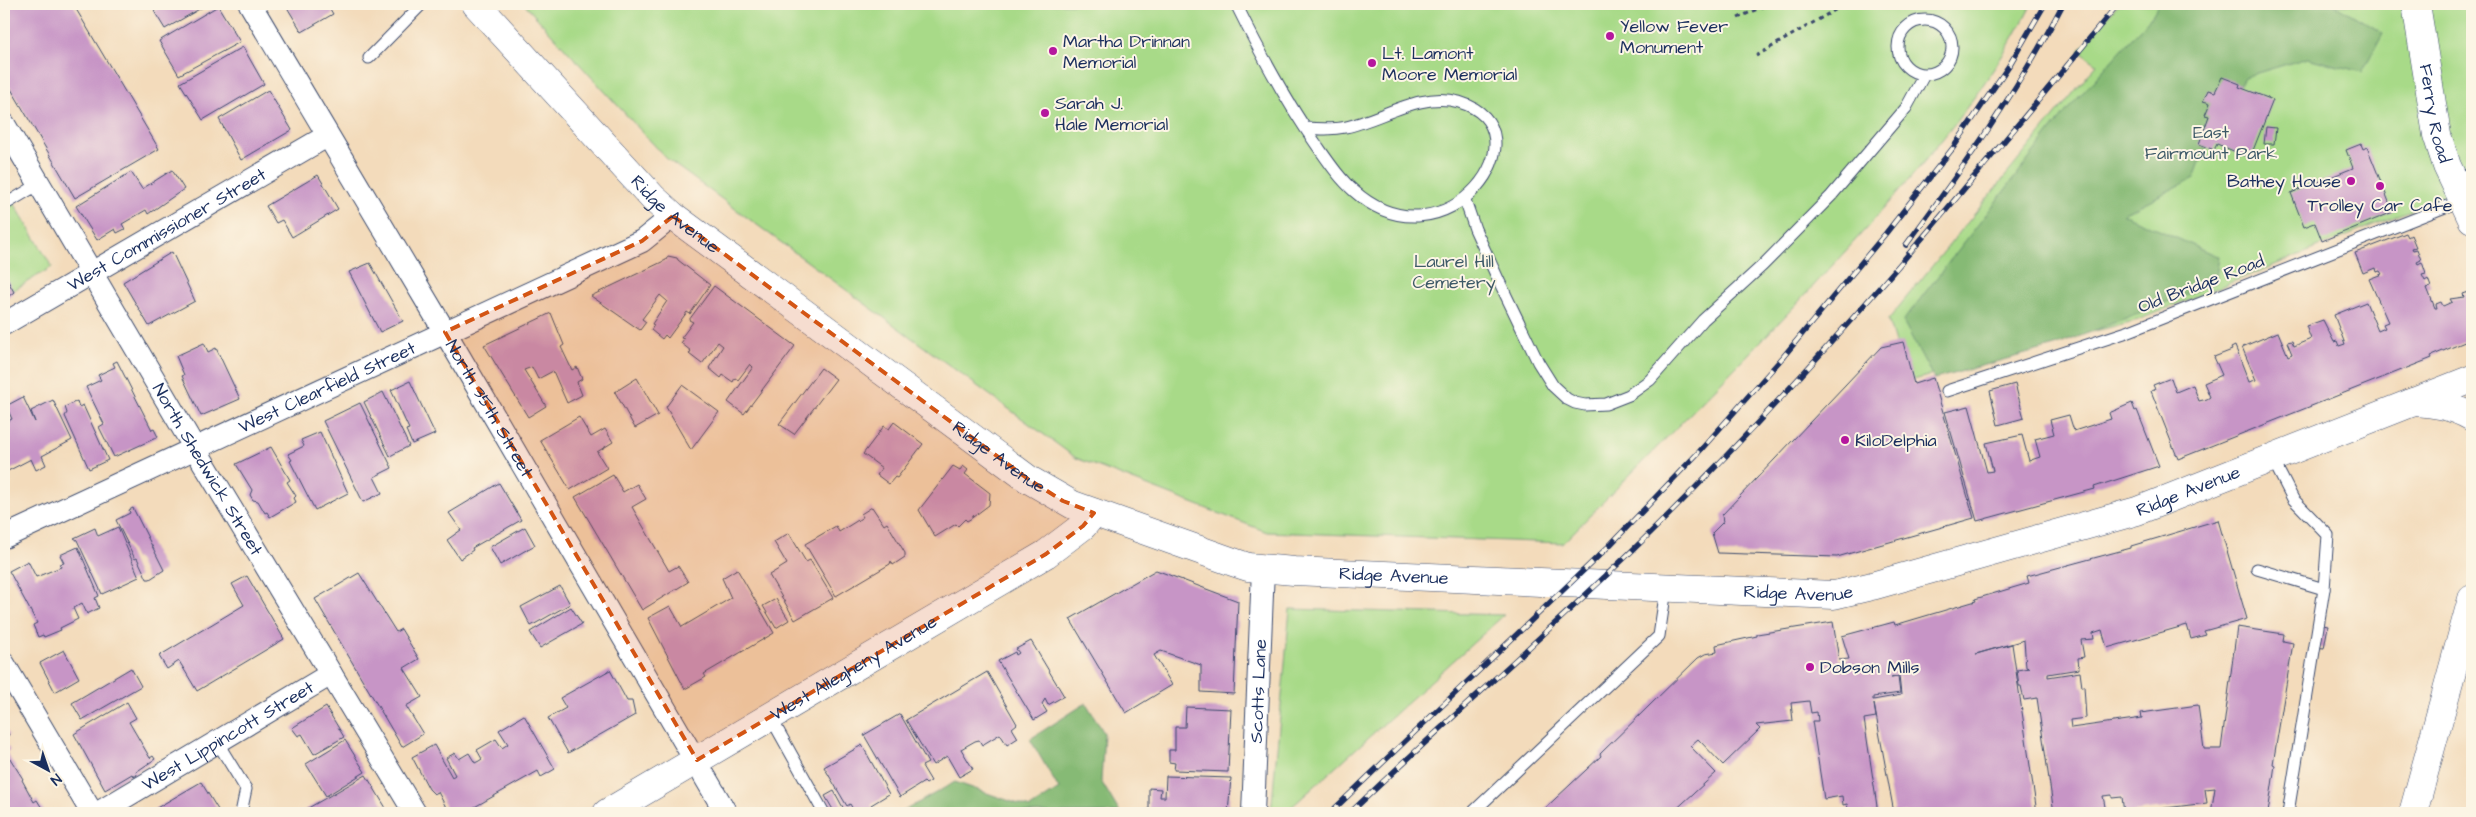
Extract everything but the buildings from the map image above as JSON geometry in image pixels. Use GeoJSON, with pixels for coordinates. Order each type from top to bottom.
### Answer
{"type":"FeatureCollection","features":[{"type":"Feature","properties":{"kind":"main road","name":"Ridge Avenue"},"geometry":{"type":"LineString","coordinates":[[476,4],[673,216],[1028,479],[1063,501],[1236,563],[1263,568],[1666,589],[1834,595],[1852,592],[2137,511],[2472,379]]}},
{"type":"Feature","properties":{"kind":"main road","name":"Ferry Road"},"geometry":{"type":"LineString","coordinates":[[2416,4],[2437,135],[2467,199]]}},
{"type":"Feature","properties":{"kind":"main road"},"geometry":{"type":"LineString","coordinates":[[2413,402],[2436,403],[2455,408],[2472,417]]}},
{"type":"Feature","properties":{"kind":"main road","name":"West Allegheny Avenue"},"geometry":{"type":"LineString","coordinates":[[606,813],[1046,554],[1084,526],[1094,513]]}},
{"type":"Feature","properties":{"kind":"main road"},"geometry":{"type":"LineString","coordinates":[[2414,813],[2472,599]]}},
{"type":"Feature","properties":{"kind":"main road"},"geometry":{"type":"LineString","coordinates":[[2414,813],[2451,716],[2472,634]]}},
{"type":"Feature","properties":{"kind":"street","name":"North 35th Street"},"geometry":{"type":"LineString","coordinates":[[250,4],[697,760],[726,813]]}},
{"type":"Feature","properties":{"kind":"street","name":"North Shedwick Street"},"geometry":{"type":"LineString","coordinates":[[4,124],[194,447],[415,813]]}},
{"type":"Feature","properties":{"kind":"street","name":"West Commissioner Street"},"geometry":{"type":"LineString","coordinates":[[4,324],[327,136]]}},
{"type":"Feature","properties":{"kind":"street","name":"West Clearfield Street"},"geometry":{"type":"LineString","coordinates":[[4,537],[194,447],[642,241],[673,216]]}},
{"type":"Feature","properties":{"kind":"street","name":"Scotts Lane"},"geometry":{"type":"LineString","coordinates":[[1253,813],[1263,568]]}},
{"type":"Feature","properties":{"kind":"street"},"geometry":{"type":"LineString","coordinates":[[4,664],[92,813]]}},
{"type":"Feature","properties":{"kind":"street","name":"West Lippincott Street"},"geometry":{"type":"LineString","coordinates":[[98,813],[331,674]]}},
{"type":"Feature","properties":{"kind":"lane"},"geometry":{"type":"LineString","coordinates":[[369,58],[422,4]]}},
{"type":"Feature","properties":{"kind":"lane"},"geometry":{"type":"LineString","coordinates":[[1236,4],[1278,87],[1305,128],[1346,183],[1376,206],[1404,216],[1416,217],[1442,211],[1465,200],[1483,181],[1494,156],[1490,124],[1484,116],[1465,104],[1446,100],[1404,107],[1347,127],[1305,128]]}},
{"type":"Feature","properties":{"kind":"lane"},"geometry":{"type":"LineString","coordinates":[[1926,20],[1942,26],[1948,32],[1952,49],[1946,64],[1932,74],[1924,75],[1908,69],[1898,55],[1898,46],[1903,30],[1910,25],[1926,20]]}},
{"type":"Feature","properties":{"kind":"lane"},"geometry":{"type":"LineString","coordinates":[[1465,200],[1475,229],[1498,279],[1538,362],[1553,386],[1567,399],[1575,403],[1585,405],[1606,404],[1629,395],[1650,380],[1703,320],[1762,265],[1831,196],[1906,108],[1924,75]]}},
{"type":"Feature","properties":{"kind":"lane"},"geometry":{"type":"LineString","coordinates":[[4,205],[39,184]]}},
{"type":"Feature","properties":{"kind":"lane","name":"Old Bridge Road"},"geometry":{"type":"LineString","coordinates":[[1947,391],[2135,329],[2467,199]]}},
{"type":"Feature","properties":{"kind":"lane"},"geometry":{"type":"LineString","coordinates":[[2272,458],[2293,499],[2328,535],[2324,589],[2288,813]]}},
{"type":"Feature","properties":{"kind":"lane"},"geometry":{"type":"LineString","coordinates":[[2257,569],[2324,589]]}},
{"type":"Feature","properties":{"kind":"lane"},"geometry":{"type":"LineString","coordinates":[[1472,813],[1659,636],[1666,589]]}},
{"type":"Feature","properties":{"kind":"lane"},"geometry":{"type":"LineString","coordinates":[[770,716],[824,813]]}},
{"type":"Feature","properties":{"kind":"lane"},"geometry":{"type":"LineString","coordinates":[[217,742],[246,789],[241,813]]}},
{"type":"Feature","properties":{"kind":"path"},"geometry":{"type":"LineString","coordinates":[[1738,18],[1768,4]]}},
{"type":"Feature","properties":{"kind":"path"},"geometry":{"type":"LineString","coordinates":[[1756,56],[1845,4]]}},
{"type":"Feature","properties":{"kind":"highlighted area"},"geometry":{"type":"Polygon","coordinates":[[[673,216],[1028,479],[1063,501],[1094,513],[1083,526],[1046,554],[697,760],[445,332],[642,241],[673,216]]]}},
{"type":"Feature","properties":{"kind":"green space","name":"Laurel Hill Cemetery"},"geometry":{"type":"Polygon","coordinates":[[[524,4],[2032,4],[1996,66],[1976,95],[1955,124],[1886,206],[1789,312],[1563,543],[1267,532],[1076,458],[667,159],[524,4]]]}},
{"type":"Feature","properties":{"kind":"green space","name":"East Fairmount Park"},"geometry":{"type":"Polygon","coordinates":[[[2118,4],[2472,4],[2472,187],[2138,320],[1979,361],[1907,382],[1888,320],[2097,64],[2079,51],[2118,4]]]}},
{"type":"Feature","properties":{"kind":"green space"},"geometry":{"type":"Polygon","coordinates":[[[2159,4],[2334,4],[2383,33],[2362,72],[2307,58],[2244,77],[2209,138],[2194,178],[2123,214],[2219,257],[2215,283],[2055,346],[1934,379],[1903,321],[2068,109],[2151,17],[2159,4]]]}},
{"type":"Feature","properties":{"kind":"green space"},"geometry":{"type":"Polygon","coordinates":[[[4,186],[52,267],[4,296],[4,186]]]}},
{"type":"Feature","properties":{"kind":"green space"},"geometry":{"type":"Polygon","coordinates":[[[1290,609],[1504,615],[1285,813],[1271,813],[1290,609]]]}},
{"type":"Feature","properties":{"kind":"green space"},"geometry":{"type":"Polygon","coordinates":[[[1086,703],[1104,733],[1101,781],[1120,813],[900,813],[955,782],[1030,808],[1059,789],[1030,739],[1086,703]]]}},
{"type":"Feature","properties":{"kind":"railway"},"geometry":{"type":"LineString","coordinates":[[1330,813],[1609,546],[1698,453],[1783,357],[1886,233],[1953,148],[2010,64],[2045,4]]}},
{"type":"Feature","properties":{"kind":"railway"},"geometry":{"type":"LineString","coordinates":[[1906,245],[1989,128],[2028,67],[2063,4]]}},
{"type":"Feature","properties":{"kind":"railway"},"geometry":{"type":"LineString","coordinates":[[1350,813],[1606,576],[1705,478],[1767,413],[1946,211],[2118,4]]}},
{"type":"Feature","properties":{"kind":"place","name":"Yellow Fever Monument"},"geometry":{"type":"Point","coordinates":[1610,36]}},
{"type":"Feature","properties":{"kind":"place","name":"Martha Drinnan Memorial"},"geometry":{"type":"Point","coordinates":[1053,51]}},
{"type":"Feature","properties":{"kind":"place","name":"Lt. Lamont Moore Memorial"},"geometry":{"type":"Point","coordinates":[1372,63]}},
{"type":"Feature","properties":{"kind":"place","name":"Sarah J. Hale Memorial"},"geometry":{"type":"Point","coordinates":[1045,113]}},
{"type":"Feature","properties":{"kind":"place","name":"Bathey House"},"geometry":{"type":"Point","coordinates":[2351,181]}},
{"type":"Feature","properties":{"kind":"place","name":"Trolley Car Cafe"},"geometry":{"type":"Point","coordinates":[2380,186]}},
{"type":"Feature","properties":{"kind":"place","name":"KiloDelphia"},"geometry":{"type":"Point","coordinates":[1845,440]}},
{"type":"Feature","properties":{"kind":"place","name":"Dobson Mills"},"geometry":{"type":"Point","coordinates":[1810,667]}}]}
